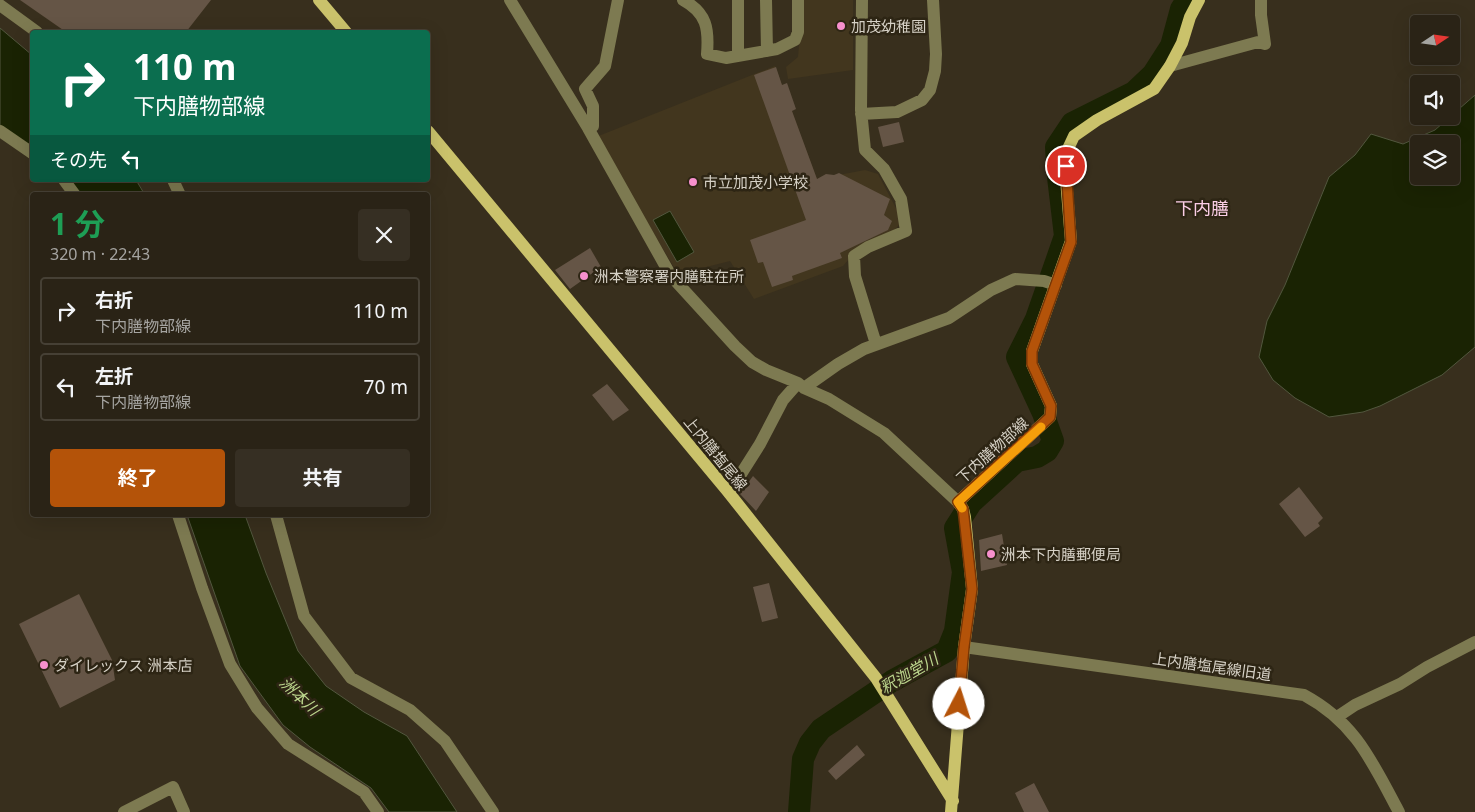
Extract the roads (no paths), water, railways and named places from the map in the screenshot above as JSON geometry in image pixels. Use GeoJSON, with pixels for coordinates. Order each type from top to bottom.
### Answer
{"type":"FeatureCollection","features":[{"type":"Feature","properties":{"kind":"main road"},"geometry":{"type":"LineString","coordinates":[[319,0],[344,30]]}},
{"type":"Feature","properties":{"kind":"main road","name":"下内膳物部線"},"geometry":{"type":"LineString","coordinates":[[962,509],[1050,417],[1051,406],[1032,364],[1032,351],[1051,283],[1071,242],[1066,153],[1074,136],[1097,120],[1154,89],[1170,66],[1182,43],[1190,16],[1199,0]]}},
{"type":"Feature","properties":{"kind":"main road","name":"上内膳塩尾線"},"geometry":{"type":"LineString","coordinates":[[430,133],[729,493],[876,678],[958,812]]}},
{"type":"Feature","properties":{"kind":"main road"},"geometry":{"type":"LineString","coordinates":[[951,812],[964,647],[972,589],[962,509]]}},
{"type":"Feature","properties":{"kind":"street"},"geometry":{"type":"LineString","coordinates":[[510,0],[588,128],[670,276],[752,362],[829,399],[884,433],[962,509]]}},
{"type":"Feature","properties":{"kind":"street"},"geometry":{"type":"LineString","coordinates":[[588,128],[593,126],[593,106],[585,89],[605,66],[618,0]]}},
{"type":"Feature","properties":{"kind":"street"},"geometry":{"type":"LineString","coordinates":[[738,0],[738,56]]}},
{"type":"Feature","properties":{"kind":"street"},"geometry":{"type":"LineString","coordinates":[[766,0],[767,51]]}},
{"type":"Feature","properties":{"kind":"street"},"geometry":{"type":"LineString","coordinates":[[693,2],[704,20],[708,35],[707,54],[726,58],[777,49],[795,40],[798,32],[798,0]]}},
{"type":"Feature","properties":{"kind":"street"},"geometry":{"type":"LineString","coordinates":[[862,0],[861,114],[865,150],[884,169],[901,199],[906,231],[868,247],[854,256],[855,276],[876,344]]}},
{"type":"Feature","properties":{"kind":"street"},"geometry":{"type":"LineString","coordinates":[[861,114],[896,112],[922,100],[930,90],[935,70],[936,54],[933,0]]}},
{"type":"Feature","properties":{"kind":"street"},"geometry":{"type":"LineString","coordinates":[[1170,66],[1258,42],[1265,44],[1261,0]]}},
{"type":"Feature","properties":{"kind":"street"},"geometry":{"type":"LineString","coordinates":[[0,5],[34,30]]}},
{"type":"Feature","properties":{"kind":"street"},"geometry":{"type":"LineString","coordinates":[[0,131],[30,153]]}},
{"type":"Feature","properties":{"kind":"street"},"geometry":{"type":"LineString","coordinates":[[729,493],[760,444],[782,400],[801,385],[864,349],[949,318],[991,290],[1015,279],[1051,283]]}},
{"type":"Feature","properties":{"kind":"street"},"geometry":{"type":"LineString","coordinates":[[179,517],[230,664],[257,708],[288,744],[364,792],[378,812]]}},
{"type":"Feature","properties":{"kind":"street"},"geometry":{"type":"LineString","coordinates":[[277,517],[304,616],[351,678],[410,710],[445,741],[493,812]]}},
{"type":"Feature","properties":{"kind":"street"},"geometry":{"type":"LineString","coordinates":[[1337,717],[1355,705],[1400,684],[1427,667],[1475,642]]}},
{"type":"Feature","properties":{"kind":"street","name":"上内膳塩尾線旧道"},"geometry":{"type":"LineString","coordinates":[[964,647],[1304,695],[1323,705],[1337,717],[1366,752],[1399,812]]}},
{"type":"Feature","properties":{"kind":"street"},"geometry":{"type":"LineString","coordinates":[[124,812],[173,787],[184,812]]}},
{"type":"Feature","properties":{"kind":"water"},"geometry":{"type":"Polygon","coordinates":[[[0,28],[30,53],[30,148],[0,125],[0,28]]]}},
{"type":"Feature","properties":{"kind":"water"},"geometry":{"type":"Polygon","coordinates":[[[1475,95],[1475,347],[1442,375],[1380,406],[1363,412],[1329,417],[1295,398],[1273,380],[1259,357],[1267,321],[1285,285],[1329,177],[1355,155],[1371,134],[1403,144],[1410,141],[1410,185],[1460,185],[1460,135],[1424,135],[1441,125],[1460,125],[1460,108],[1475,95]]]}},
{"type":"Feature","properties":{"kind":"water"},"geometry":{"type":"Polygon","coordinates":[[[70,182],[137,182],[143,192],[78,192],[70,182]]]}},
{"type":"Feature","properties":{"kind":"water"},"geometry":{"type":"Polygon","coordinates":[[[670,211],[694,252],[677,262],[653,220],[670,211]]]}},
{"type":"Feature","properties":{"kind":"water","name":"洲本川"},"geometry":{"type":"Polygon","coordinates":[[[188,517],[246,517],[298,651],[326,686],[364,712],[407,736],[457,812],[389,812],[371,788],[310,747],[283,725],[240,666],[188,517]]]}},
{"type":"Feature","properties":{"kind":"waterway","name":"釈迦堂川"},"geometry":{"type":"LineString","coordinates":[[799,812],[803,759],[810,743],[821,729],[892,681],[947,651],[955,631],[963,572],[955,528],[971,503],[1017,461],[1037,457],[1047,451],[1053,441],[1043,413],[1017,357],[1036,319],[1065,236],[1056,147],[1072,123],[1134,92],[1153,74],[1171,46],[1181,9],[1187,0]]}},
{"type":"Feature","properties":{"kind":"place","name":"加茂幼稚園"},"geometry":{"type":"Point","coordinates":[841,26]}},
{"type":"Feature","properties":{"kind":"place","name":"市立加茂小学校"},"geometry":{"type":"Point","coordinates":[693,182]}},
{"type":"Feature","properties":{"kind":"place","name":"洲本警察署内膳駐在所"},"geometry":{"type":"Point","coordinates":[584,276]}},
{"type":"Feature","properties":{"kind":"place","name":"洲本下内膳郵便局"},"geometry":{"type":"Point","coordinates":[991,554]}},
{"type":"Feature","properties":{"kind":"place","name":"ダイレックス 洲本店"},"geometry":{"type":"Point","coordinates":[44,665]}},
{"type":"Feature","properties":{"kind":"district","name":"下内膳"},"geometry":{"type":"Point","coordinates":[1202,208]}}]}
